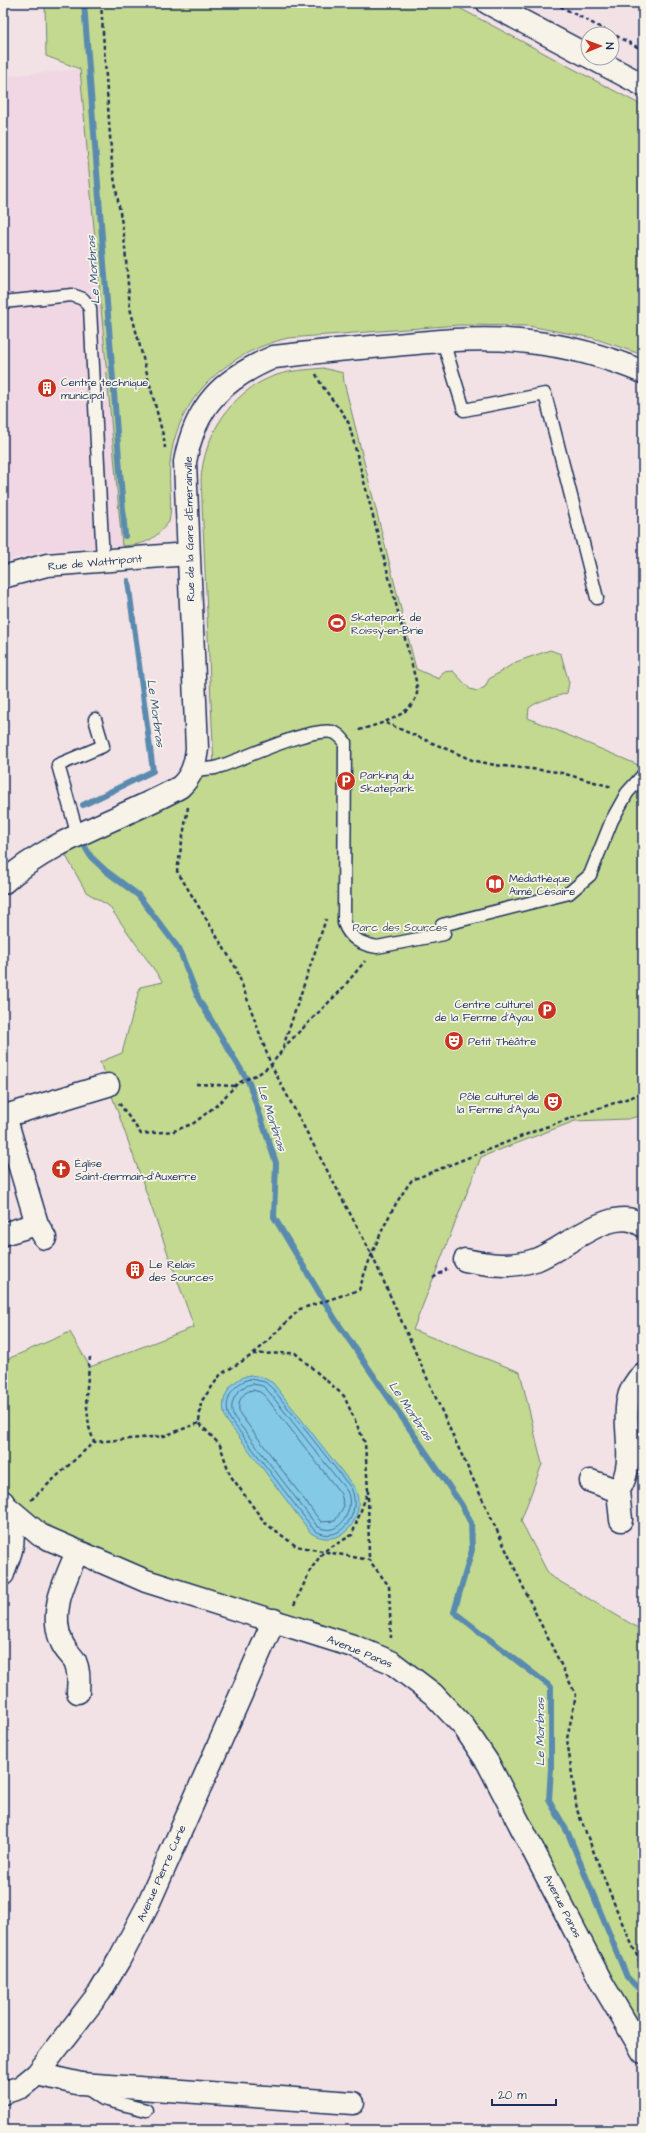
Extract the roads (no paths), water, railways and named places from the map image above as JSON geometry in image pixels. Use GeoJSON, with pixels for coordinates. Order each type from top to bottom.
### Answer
{"type":"FeatureCollection","features":[{"type":"Feature","properties":{"kind":"street"},"geometry":{"type":"LineString","coordinates":[[488,3],[580,52]]}},
{"type":"Feature","properties":{"kind":"street"},"geometry":{"type":"LineString","coordinates":[[607,66],[643,85]]}},
{"type":"Feature","properties":{"kind":"street","name":"Rue de la Gare d'Émerainville"},"geometry":{"type":"LineString","coordinates":[[194,770],[197,748],[185,462],[194,429],[203,412],[214,396],[230,380],[248,368],[274,357],[309,352],[443,341],[528,341],[572,349],[608,359],[643,372]]}},
{"type":"Feature","properties":{"kind":"street","name":"Rue de Wattripont"},"geometry":{"type":"LineString","coordinates":[[3,577],[47,564],[188,554]]}},
{"type":"Feature","properties":{"kind":"street"},"geometry":{"type":"LineString","coordinates":[[3,883],[14,873],[39,857],[78,836],[180,787],[188,780],[194,770]]}},
{"type":"Feature","properties":{"kind":"street"},"geometry":{"type":"LineString","coordinates":[[3,1234],[41,1231],[4,1116],[108,1085]]}},
{"type":"Feature","properties":{"kind":"street"},"geometry":{"type":"LineString","coordinates":[[465,1260],[488,1265],[516,1264],[540,1258],[588,1231],[612,1221],[632,1220],[643,1226]]}},
{"type":"Feature","properties":{"kind":"street"},"geometry":{"type":"LineString","coordinates":[[621,1520],[618,1491],[625,1481],[629,1467],[628,1398],[635,1383],[643,1374]]}},
{"type":"Feature","properties":{"kind":"street"},"geometry":{"type":"LineString","coordinates":[[591,1480],[618,1491]]}},
{"type":"Feature","properties":{"kind":"street"},"geometry":{"type":"LineString","coordinates":[[3,1574],[12,1549],[12,1529],[6,1505]]}},
{"type":"Feature","properties":{"kind":"street","name":"Avenue Panas"},"geometry":{"type":"LineString","coordinates":[[6,1505],[40,1535],[77,1552],[146,1581],[353,1646],[391,1662],[433,1694],[464,1727],[488,1763],[603,1985],[643,2052]]}},
{"type":"Feature","properties":{"kind":"street"},"geometry":{"type":"LineString","coordinates":[[12,1549],[23,1541],[40,1535]]}},
{"type":"Feature","properties":{"kind":"street"},"geometry":{"type":"LineString","coordinates":[[77,1552],[61,1589],[57,1605],[57,1619],[58,1633],[63,1645],[76,1666],[78,1692]]}},
{"type":"Feature","properties":{"kind":"street","name":"Avenue Pierre Curie"},"geometry":{"type":"LineString","coordinates":[[3,2093],[21,2087],[36,2074],[100,1992],[138,1927],[279,1622]]}},
{"type":"Feature","properties":{"kind":"street"},"geometry":{"type":"LineString","coordinates":[[36,2074],[81,2084],[353,2103]]}},
{"type":"Feature","properties":{"kind":"lane"},"geometry":{"type":"LineString","coordinates":[[3,302],[72,296],[83,299],[90,308],[103,560]]}},
{"type":"Feature","properties":{"kind":"lane"},"geometry":{"type":"LineString","coordinates":[[443,341],[464,410],[545,394],[596,598]]}},
{"type":"Feature","properties":{"kind":"lane"},"geometry":{"type":"LineString","coordinates":[[78,836],[58,765],[103,746],[95,719]]}},
{"type":"Feature","properties":{"kind":"lane"},"geometry":{"type":"LineString","coordinates":[[194,770],[214,768],[297,738],[318,733],[333,732],[341,736],[345,742],[344,923],[348,932],[353,938],[364,944],[377,947],[444,934],[442,925],[569,893],[590,875],[612,820],[627,793],[643,775]]}},
{"type":"Feature","properties":{"kind":"lane"},"geometry":{"type":"LineString","coordinates":[[81,2084],[90,2092],[103,2099],[146,2110]]}},
{"type":"Feature","properties":{"kind":"water"},"geometry":{"type":"Polygon","coordinates":[[[250,1375],[262,1377],[273,1383],[354,1487],[358,1498],[358,1509],[350,1528],[342,1534],[333,1538],[322,1538],[311,1533],[227,1421],[223,1406],[227,1392],[236,1381],[250,1375]]]}},
{"type":"Feature","properties":{"kind":"waterway","name":"Le Morbras"},"geometry":{"type":"LineString","coordinates":[[84,3],[125,536]]}},
{"type":"Feature","properties":{"kind":"waterway","name":"Le Morbras"},"geometry":{"type":"LineString","coordinates":[[83,805],[153,771],[128,581]]}},
{"type":"Feature","properties":{"kind":"waterway","name":"Le Morbras"},"geometry":{"type":"LineString","coordinates":[[85,847],[91,857],[106,871],[138,895],[179,949],[199,1000],[249,1083],[276,1163],[274,1217],[335,1319],[461,1504],[471,1523],[472,1550],[454,1612],[551,1687],[551,1768],[549,1800],[568,1833],[627,1977],[643,1993]]}},
{"type":"Feature","properties":{"kind":"place","name":"Centre technique municipal"},"geometry":{"type":"Point","coordinates":[47,388]}},
{"type":"Feature","properties":{"kind":"place","name":"Skatepark de Roissy-en-Brie"},"geometry":{"type":"Point","coordinates":[337,623]}},
{"type":"Feature","properties":{"kind":"place","name":"Parking du Skatepark"},"geometry":{"type":"Point","coordinates":[346,781]}},
{"type":"Feature","properties":{"kind":"place","name":"Médiathèque Aimé Césaire"},"geometry":{"type":"Point","coordinates":[495,884]}},
{"type":"Feature","properties":{"kind":"place","name":"Centre culturel de la Ferme d'Ayau"},"geometry":{"type":"Point","coordinates":[547,1010]}},
{"type":"Feature","properties":{"kind":"place","name":"Petit Théâtre"},"geometry":{"type":"Point","coordinates":[454,1041]}},
{"type":"Feature","properties":{"kind":"place","name":"Pôle culturel de la Ferme d’Ayau"},"geometry":{"type":"Point","coordinates":[553,1102]}},
{"type":"Feature","properties":{"kind":"place","name":"Église Saint-Germain-d'Auxerre"},"geometry":{"type":"Point","coordinates":[61,1169]}},
{"type":"Feature","properties":{"kind":"place","name":"Le Relais des Sources"},"geometry":{"type":"Point","coordinates":[135,1270]}},
{"type":"Feature","properties":{"kind":"park label","name":"Parc des Sources"},"geometry":{"type":"Point","coordinates":[400,927]}}]}
